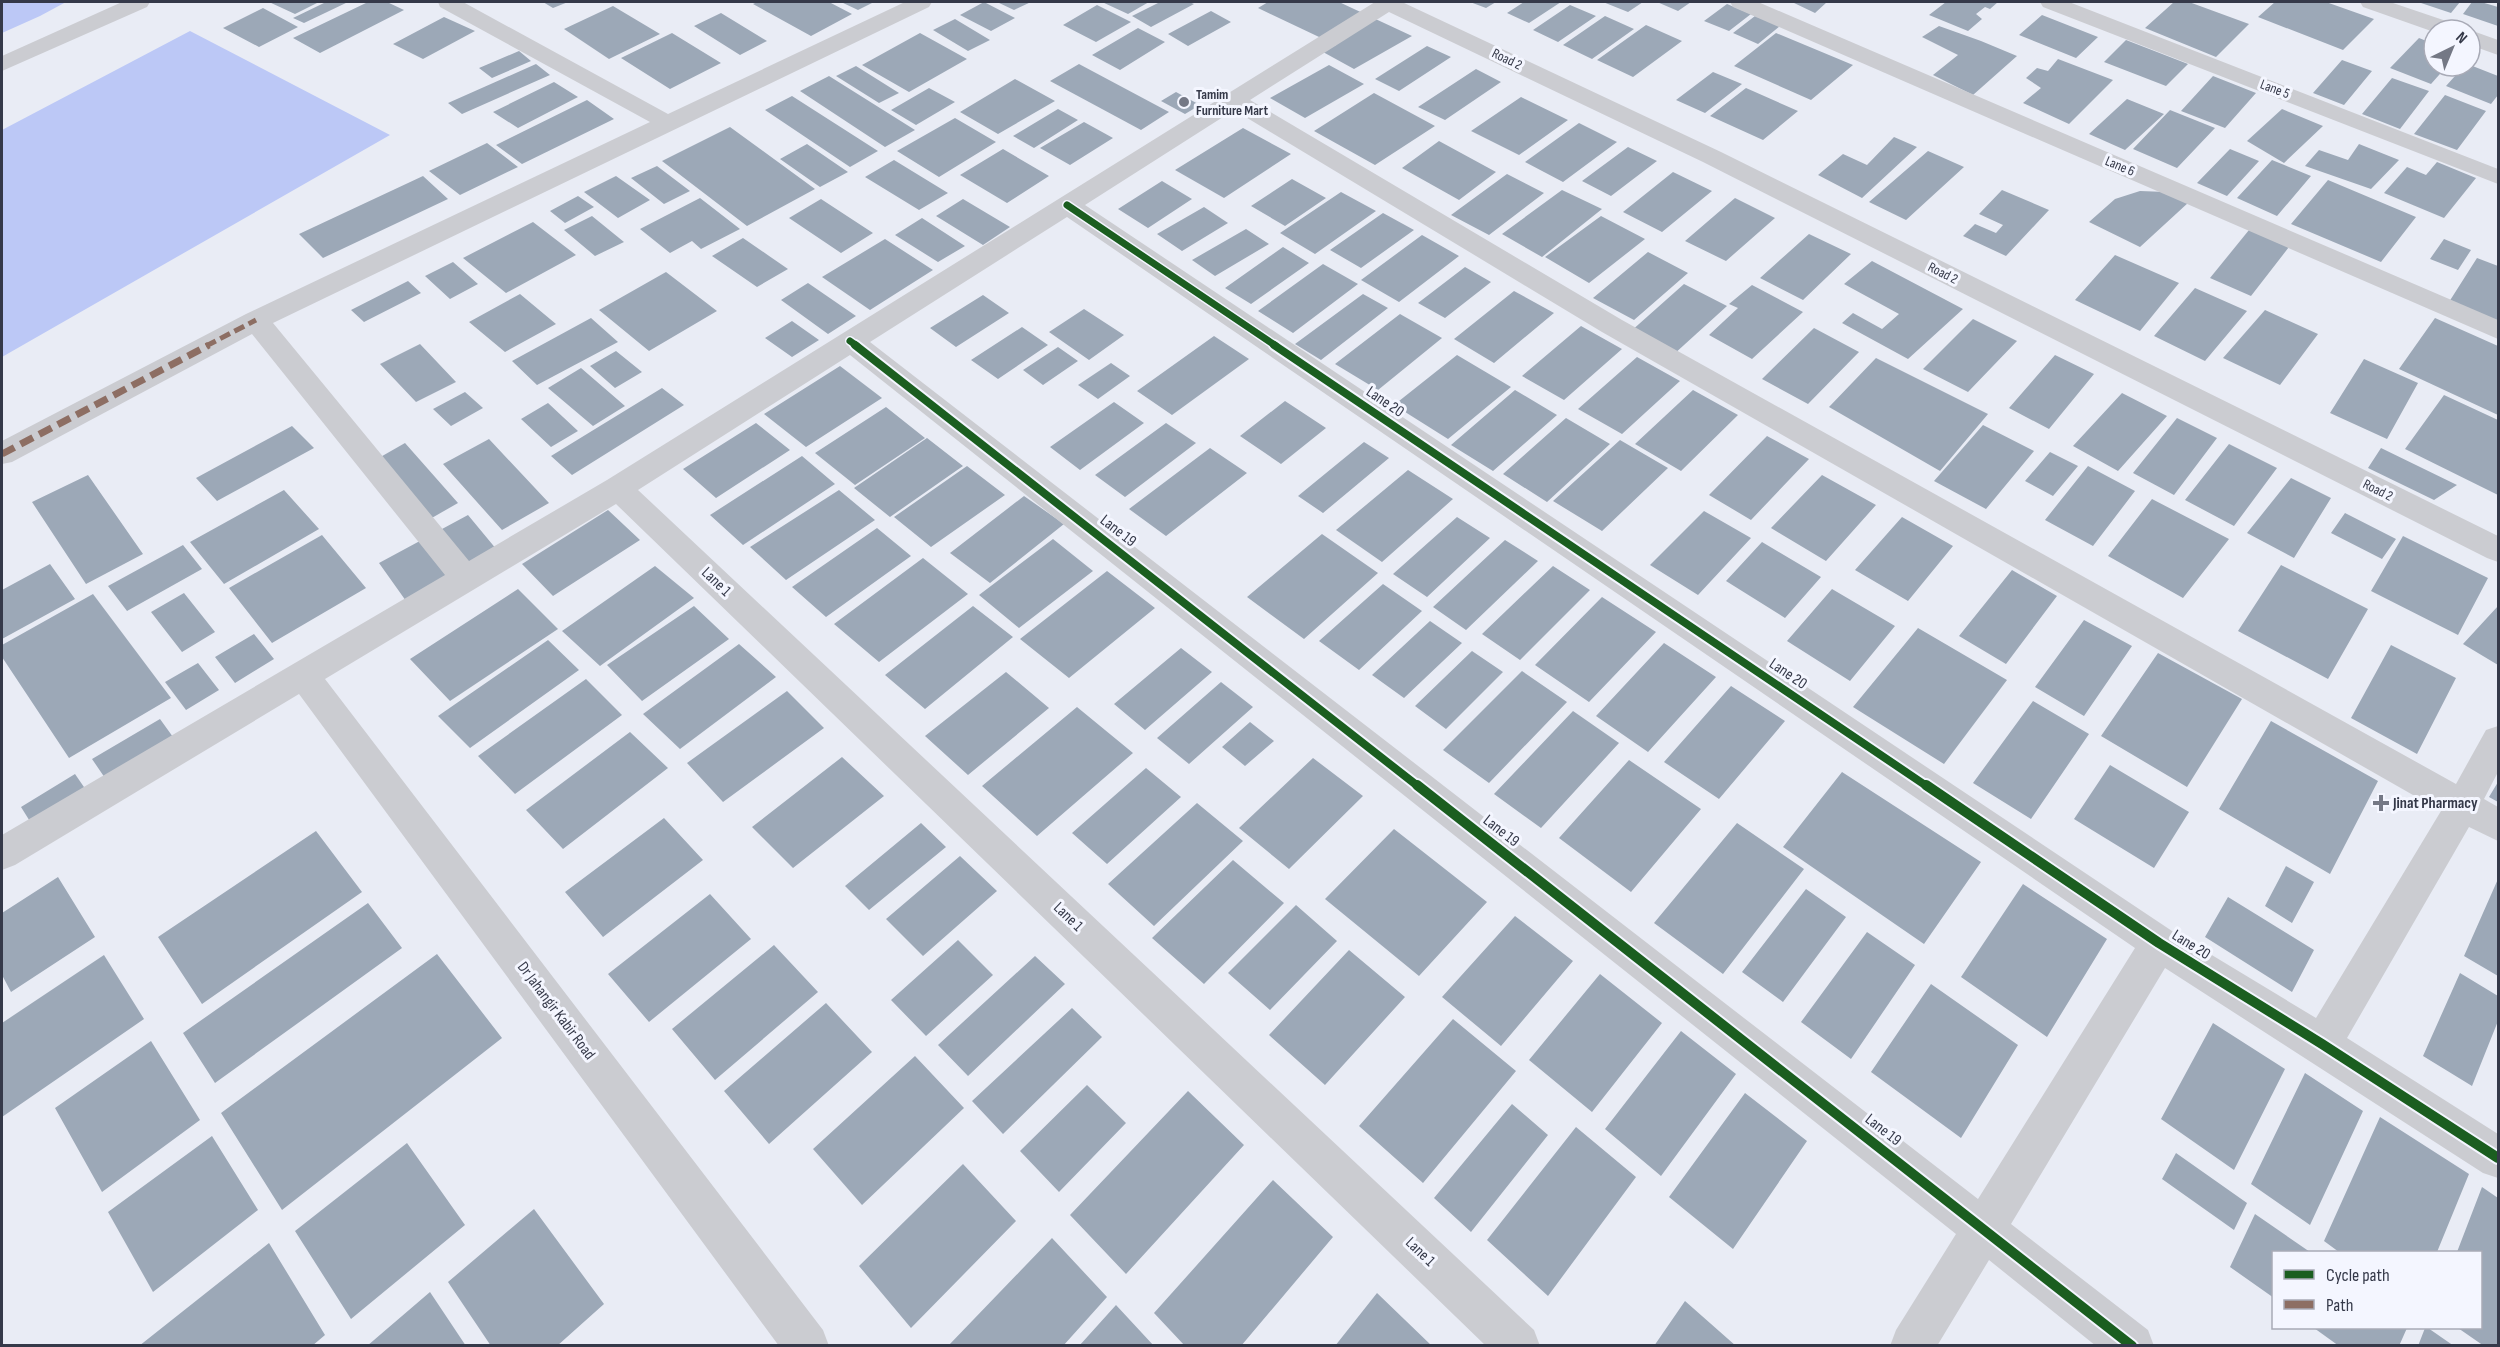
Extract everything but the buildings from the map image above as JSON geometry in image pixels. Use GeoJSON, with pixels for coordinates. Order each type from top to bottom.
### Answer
{"type":"FeatureCollection","features":[{"type":"Feature","properties":{"kind":"street"},"geometry":{"type":"LineString","coordinates":[[2,64],[139,2]]}},
{"type":"Feature","properties":{"kind":"street"},"geometry":{"type":"LineString","coordinates":[[448,2],[668,123]]}},
{"type":"Feature","properties":{"kind":"street"},"geometry":{"type":"LineString","coordinates":[[2,454],[256,320],[919,2]]}},
{"type":"Feature","properties":{"kind":"street"},"geometry":{"type":"LineString","coordinates":[[2,854],[618,488],[1387,2]]}},
{"type":"Feature","properties":{"kind":"street","name":"Road 2"},"geometry":{"type":"LineString","coordinates":[[1387,2],[1712,157],[2499,550]]}},
{"type":"Feature","properties":{"kind":"street","name":"Lane 6"},"geometry":{"type":"LineString","coordinates":[[1742,2],[2499,330]]}},
{"type":"Feature","properties":{"kind":"street","name":"Lane 5"},"geometry":{"type":"LineString","coordinates":[[2051,2],[2499,177]]}},
{"type":"Feature","properties":{"kind":"street"},"geometry":{"type":"LineString","coordinates":[[2371,2],[2422,20]]}},
{"type":"Feature","properties":{"kind":"street"},"geometry":{"type":"LineString","coordinates":[[2482,42],[2499,48]]}},
{"type":"Feature","properties":{"kind":"street"},"geometry":{"type":"LineString","coordinates":[[1233,100],[1612,326],[2499,825]]}},
{"type":"Feature","properties":{"kind":"street","name":"Lane 20"},"geometry":{"type":"LineString","coordinates":[[1067,205],[2159,943],[2499,1158]]}},
{"type":"Feature","properties":{"kind":"street"},"geometry":{"type":"LineString","coordinates":[[256,320],[466,579]]}},
{"type":"Feature","properties":{"kind":"street","name":"Lane 19"},"geometry":{"type":"LineString","coordinates":[[850,341],[2132,1346]]}},
{"type":"Feature","properties":{"kind":"street","name":"Lane 1"},"geometry":{"type":"LineString","coordinates":[[618,488],[1518,1346]]}},
{"type":"Feature","properties":{"kind":"street","name":"Dr Jahangir Kabir Road"},"geometry":{"type":"LineString","coordinates":[[304,676],[807,1346]]}},
{"type":"Feature","properties":{"kind":"street"},"geometry":{"type":"LineString","coordinates":[[2322,1044],[2499,740]]}},
{"type":"Feature","properties":{"kind":"street"},"geometry":{"type":"LineString","coordinates":[[1912,1346],[2159,943]]}},
{"type":"Feature","properties":{"kind":"water"},"geometry":{"type":"Polygon","coordinates":[[[2,2],[66,2],[2,33],[2,2]]]}},
{"type":"Feature","properties":{"kind":"water"},"geometry":{"type":"Polygon","coordinates":[[[190,31],[390,135],[2,357],[2,130],[190,31]]]}},
{"type":"Feature","properties":{"kind":"marked path"},"geometry":{"type":"LineString","coordinates":[[2,454],[256,320]]}},
{"type":"Feature","properties":{"kind":"cycle path"},"geometry":{"type":"LineString","coordinates":[[1067,205],[2159,943],[2322,1044],[2498,1158]]}},
{"type":"Feature","properties":{"kind":"cycle path"},"geometry":{"type":"LineString","coordinates":[[850,341],[2132,1346]]}},
{"type":"Feature","properties":{"kind":"place","name":"Tamim Furniture Mart"},"geometry":{"type":"Point","coordinates":[1184,102]}},
{"type":"Feature","properties":{"kind":"place","name":"Jinat Pharmacy"},"geometry":{"type":"Point","coordinates":[2381,803]}}]}
